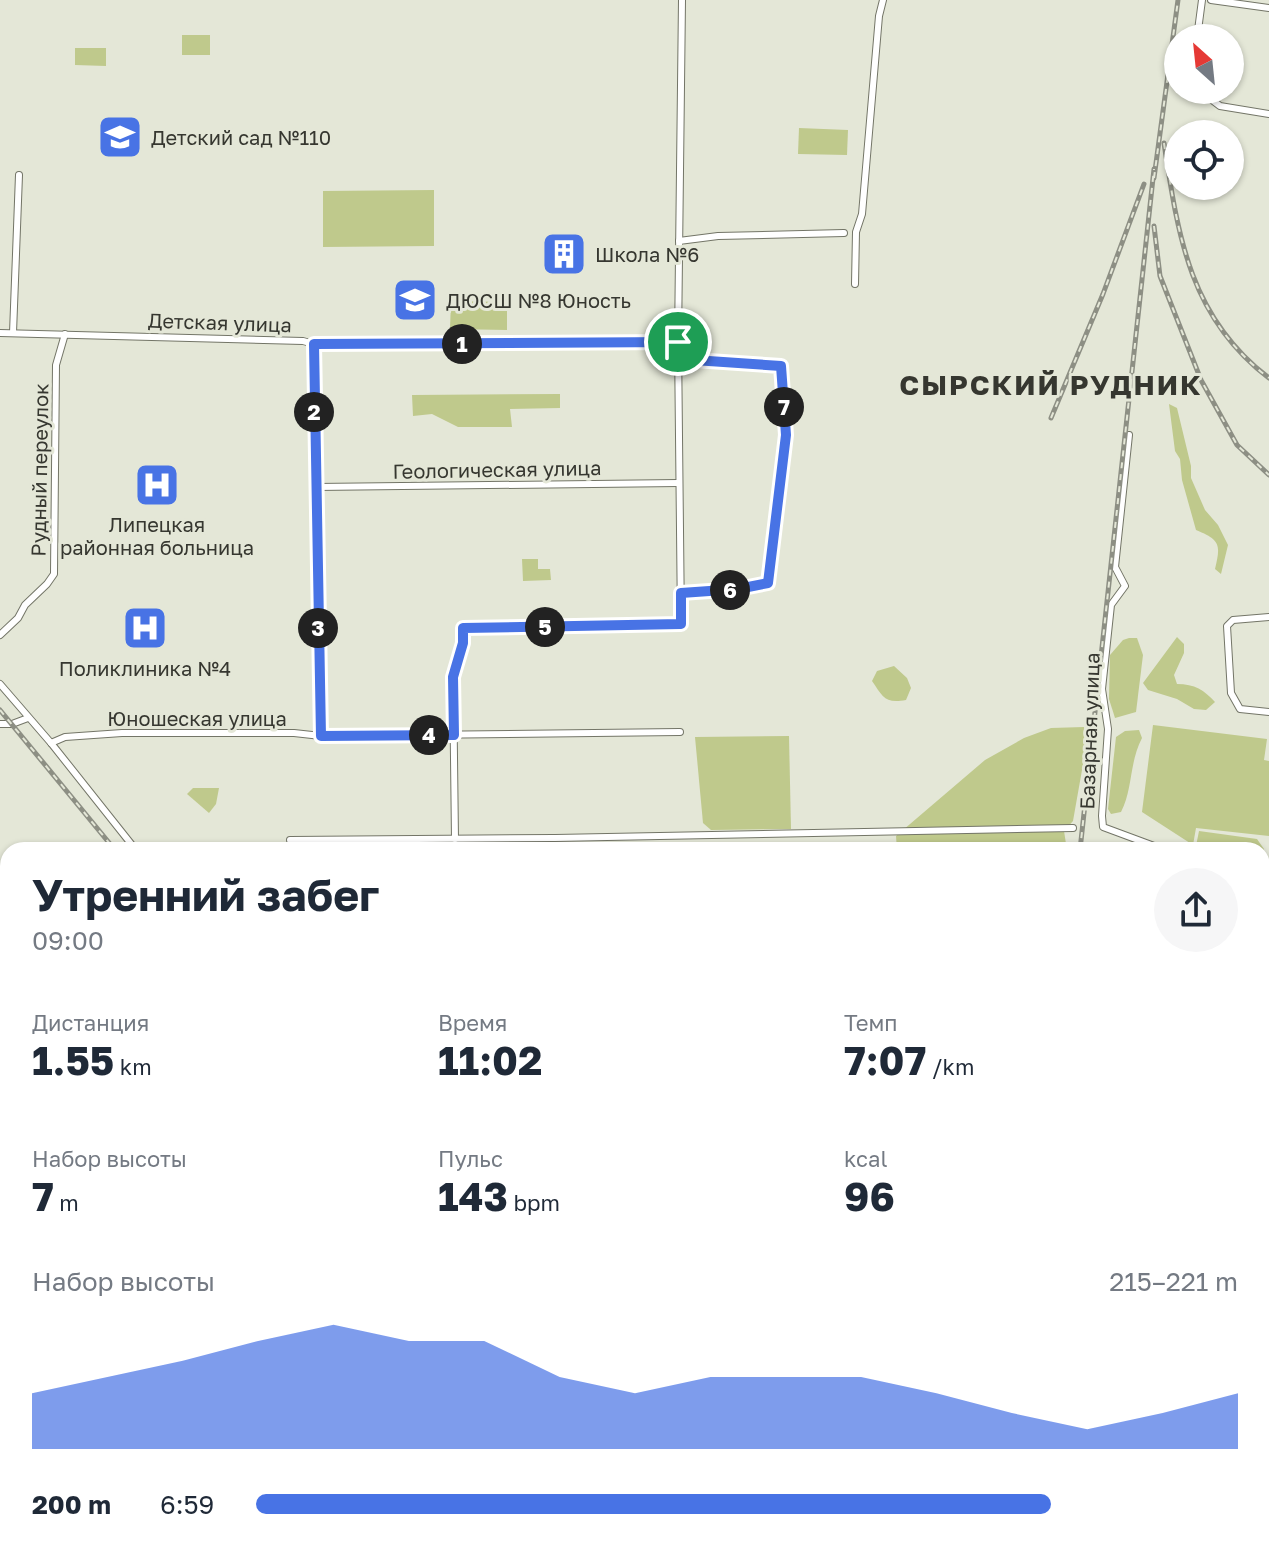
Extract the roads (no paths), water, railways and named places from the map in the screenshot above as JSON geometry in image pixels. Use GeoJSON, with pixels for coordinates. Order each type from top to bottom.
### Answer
{"type":"FeatureCollection","features":[{"type":"Feature","properties":{"kind":"street"},"geometry":{"type":"LineString","coordinates":[[455,839],[453,677],[463,643],[463,628],[681,624],[678,342],[682,0]]}},
{"type":"Feature","properties":{"kind":"street"},"geometry":{"type":"LineString","coordinates":[[855,284],[856,232],[862,214],[879,16],[883,0]]}},
{"type":"Feature","properties":{"kind":"street"},"geometry":{"type":"LineString","coordinates":[[1199,24],[1202,0]]}},
{"type":"Feature","properties":{"kind":"street"},"geometry":{"type":"LineString","coordinates":[[1211,0],[1269,8]]}},
{"type":"Feature","properties":{"kind":"street"},"geometry":{"type":"LineString","coordinates":[[1217,104],[1269,114]]}},
{"type":"Feature","properties":{"kind":"street"},"geometry":{"type":"LineString","coordinates":[[13,333],[19,175]]}},
{"type":"Feature","properties":{"kind":"street"},"geometry":{"type":"LineString","coordinates":[[679,241],[718,236],[844,233]]}},
{"type":"Feature","properties":{"kind":"street","name":"Детская улица"},"geometry":{"type":"LineString","coordinates":[[0,333],[303,341],[314,344],[678,342]]}},
{"type":"Feature","properties":{"kind":"street","name":"Рудный переулок"},"geometry":{"type":"LineString","coordinates":[[0,635],[54,574],[56,365],[65,334]]}},
{"type":"Feature","properties":{"kind":"street"},"geometry":{"type":"LineString","coordinates":[[314,344],[321,736]]}},
{"type":"Feature","properties":{"kind":"street"},"geometry":{"type":"LineString","coordinates":[[679,359],[781,366],[786,435],[768,583],[738,589],[681,593]]}},
{"type":"Feature","properties":{"kind":"street","name":"Базарная улица"},"geometry":{"type":"LineString","coordinates":[[1129,435],[1115,567],[1125,586],[1111,605],[1102,689],[1108,729],[1102,816],[1103,827],[1143,842]]}},
{"type":"Feature","properties":{"kind":"street","name":"Геологическая улица"},"geometry":{"type":"LineString","coordinates":[[316,487],[679,483]]}},
{"type":"Feature","properties":{"kind":"street"},"geometry":{"type":"LineString","coordinates":[[1269,617],[1233,620],[1227,626],[1231,693],[1240,709],[1269,712]]}},
{"type":"Feature","properties":{"kind":"street"},"geometry":{"type":"LineString","coordinates":[[0,684],[130,842]]}},
{"type":"Feature","properties":{"kind":"street"},"geometry":{"type":"LineString","coordinates":[[0,724],[12,724],[28,718]]}},
{"type":"Feature","properties":{"kind":"street","name":"Юношеская улица"},"geometry":{"type":"LineString","coordinates":[[51,743],[65,737],[122,733],[294,733],[321,736],[680,732]]}},
{"type":"Feature","properties":{"kind":"street"},"geometry":{"type":"LineString","coordinates":[[290,840],[1073,828]]}},
{"type":"Feature","properties":{"kind":"railway"},"geometry":{"type":"LineString","coordinates":[[1154,178],[1178,0]]}},
{"type":"Feature","properties":{"kind":"railway"},"geometry":{"type":"LineString","coordinates":[[1081,842],[1154,169]]}},
{"type":"Feature","properties":{"kind":"railway"},"geometry":{"type":"LineString","coordinates":[[1051,418],[1103,294],[1144,184]]}},
{"type":"Feature","properties":{"kind":"railway"},"geometry":{"type":"LineString","coordinates":[[1173,200],[1182,242],[1204,301],[1242,354],[1269,378]]}},
{"type":"Feature","properties":{"kind":"railway"},"geometry":{"type":"LineString","coordinates":[[1154,226],[1160,276],[1201,380],[1237,445],[1269,475]]}},
{"type":"Feature","properties":{"kind":"railway"},"geometry":{"type":"LineString","coordinates":[[0,710],[108,842]]}},
{"type":"Feature","properties":{"kind":"place","name":"Детский сад №110"},"geometry":{"type":"Point","coordinates":[120,137]}},
{"type":"Feature","properties":{"kind":"place","name":"Школа №6"},"geometry":{"type":"Point","coordinates":[564,254]}},
{"type":"Feature","properties":{"kind":"place","name":"ДЮСШ №8 Юность"},"geometry":{"type":"Point","coordinates":[415,300]}},
{"type":"Feature","properties":{"kind":"place","name":"Липецкая районная больница"},"geometry":{"type":"Point","coordinates":[157,485]}},
{"type":"Feature","properties":{"kind":"place","name":"Поликлиника №4"},"geometry":{"type":"Point","coordinates":[145,628]}},
{"type":"Feature","properties":{"kind":"district","name":"СЫРСКИЙ РУДНИК"},"geometry":{"type":"Point","coordinates":[1051,384]}}]}
